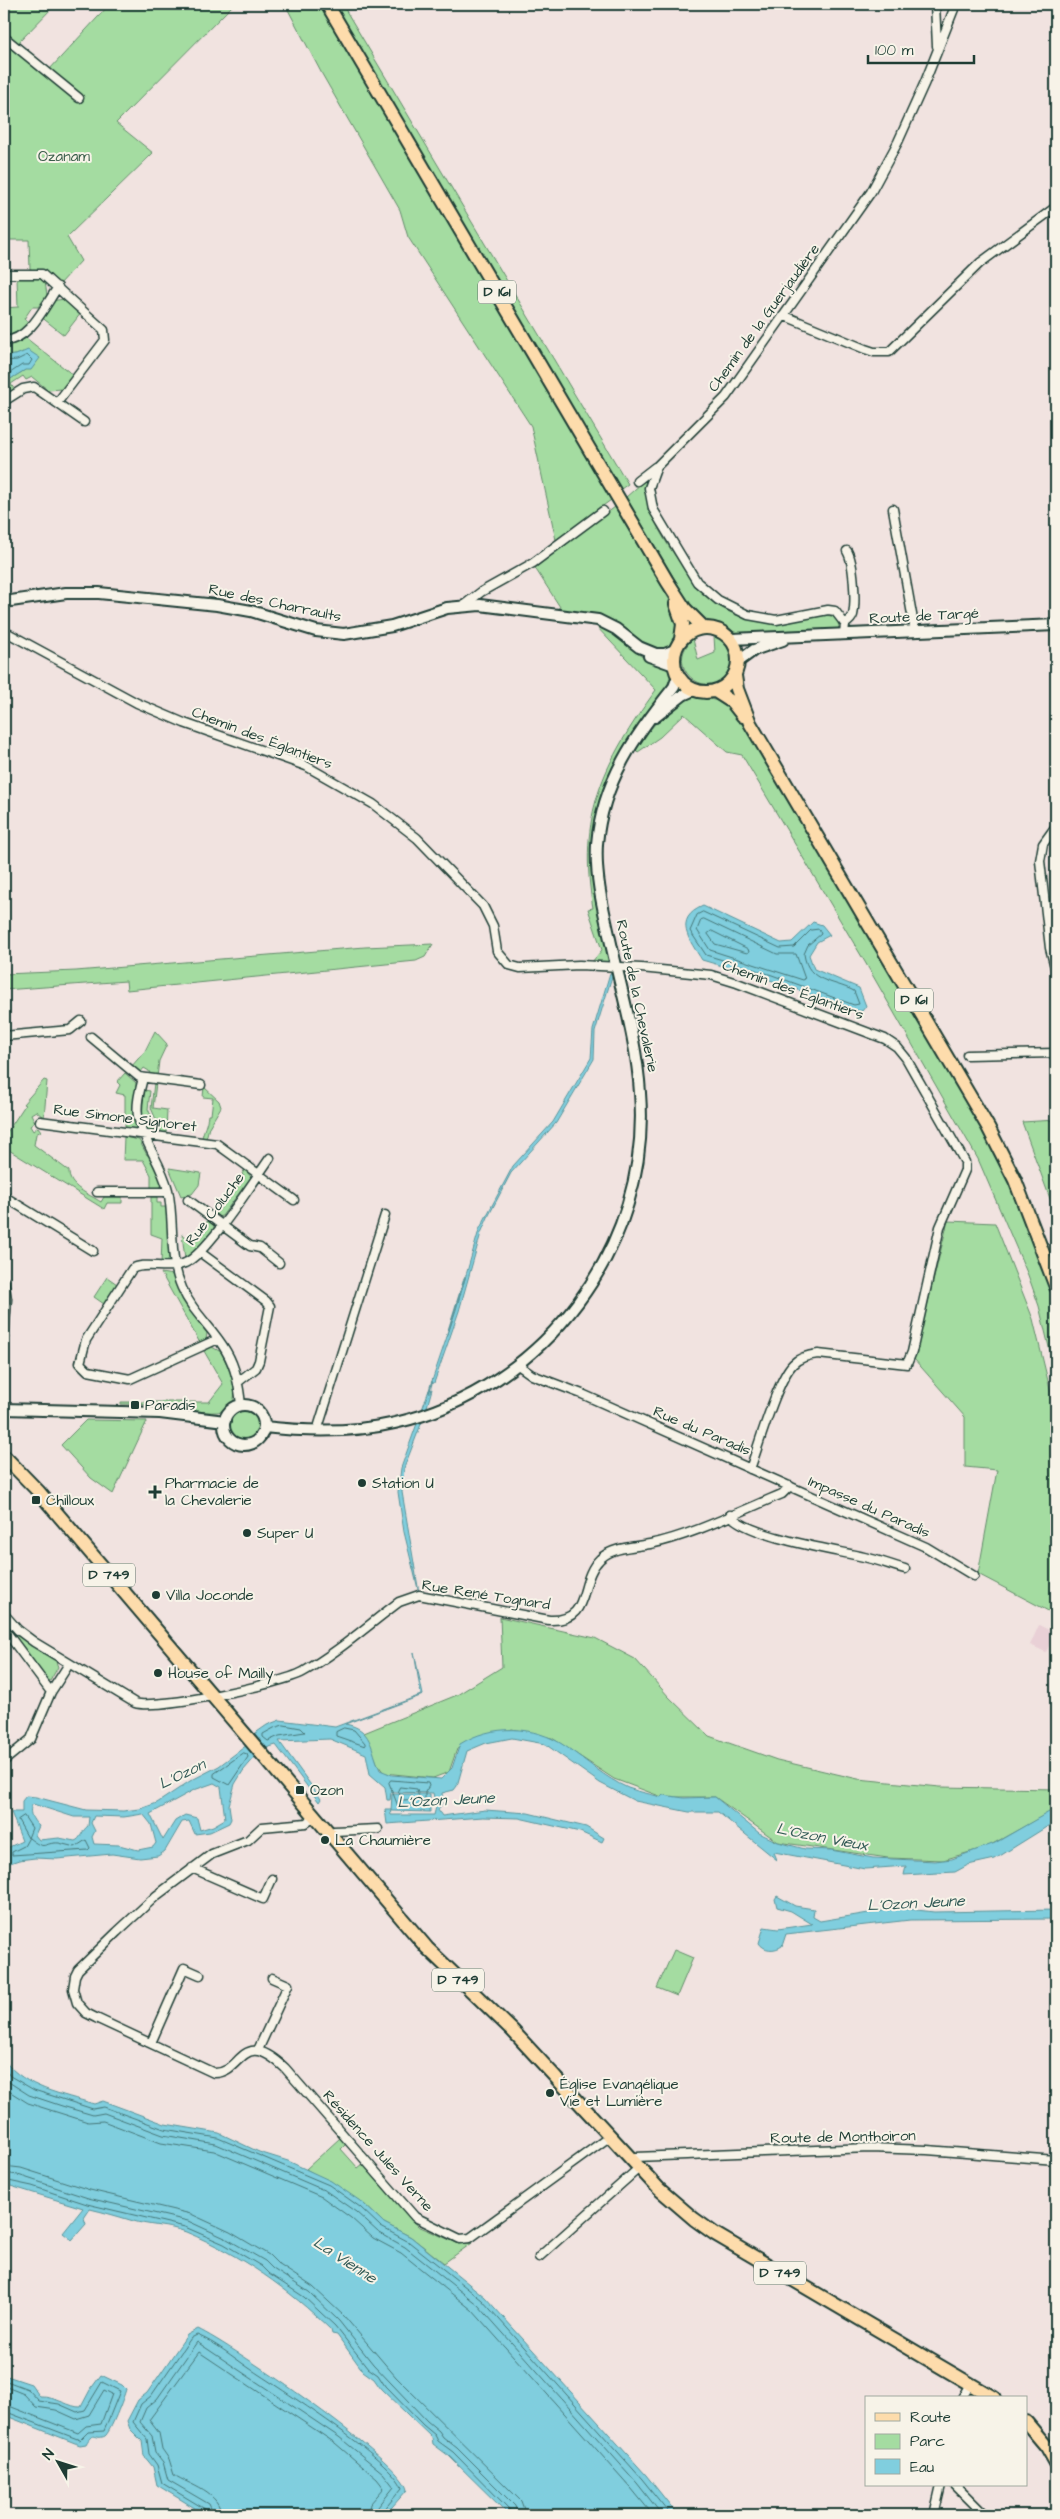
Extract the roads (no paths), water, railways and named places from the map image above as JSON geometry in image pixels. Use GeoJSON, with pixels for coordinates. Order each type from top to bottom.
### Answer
{"type":"FeatureCollection","features":[{"type":"Feature","properties":{"kind":"main road","name":"D 161"},"geometry":{"type":"LineString","coordinates":[[327,4],[667,581],[685,609],[703,627]]}},
{"type":"Feature","properties":{"kind":"main road","name":"D 161"},"geometry":{"type":"LineString","coordinates":[[667,581],[683,624],[678,644]]}},
{"type":"Feature","properties":{"kind":"main road"},"geometry":{"type":"LineString","coordinates":[[703,627],[719,630],[732,639],[736,646],[739,661],[735,676],[723,688],[715,691],[694,690],[685,685],[676,671],[678,644],[695,629],[703,627]]}},
{"type":"Feature","properties":{"kind":"main road","name":"D 161"},"geometry":{"type":"LineString","coordinates":[[735,676],[737,689],[750,723],[983,1120],[1015,1180],[1056,1287]]}},
{"type":"Feature","properties":{"kind":"main road","name":"D 161"},"geometry":{"type":"LineString","coordinates":[[715,691],[732,702],[750,723]]}},
{"type":"Feature","properties":{"kind":"main road","name":"D 749"},"geometry":{"type":"LineString","coordinates":[[4,1456],[26,1477],[428,1948],[512,2030],[609,2137],[678,2206],[715,2234],[991,2396]]}},
{"type":"Feature","properties":{"kind":"main road"},"geometry":{"type":"LineString","coordinates":[[1028,2418],[1038,2426],[1056,2452]]}},
{"type":"Feature","properties":{"kind":"main road"},"geometry":{"type":"LineString","coordinates":[[1028,2424],[1047,2447],[1056,2463]]}},
{"type":"Feature","properties":{"kind":"street"},"geometry":{"type":"LineString","coordinates":[[935,4],[938,51]]}},
{"type":"Feature","properties":{"kind":"street","name":"Chemin de la Guerjaudière"},"geometry":{"type":"LineString","coordinates":[[845,629],[835,611],[828,610],[776,620],[748,615],[706,592],[697,582],[653,509],[649,488],[657,466],[726,397],[871,192],[898,142],[938,51],[956,4]]}},
{"type":"Feature","properties":{"kind":"street"},"geometry":{"type":"LineString","coordinates":[[4,37],[79,98]]}},
{"type":"Feature","properties":{"kind":"street"},"geometry":{"type":"LineString","coordinates":[[785,316],[864,349],[888,352],[980,263],[1056,207]]}},
{"type":"Feature","properties":{"kind":"street"},"geometry":{"type":"LineString","coordinates":[[4,274],[42,274],[101,326],[105,335],[102,344],[57,403]]}},
{"type":"Feature","properties":{"kind":"street"},"geometry":{"type":"LineString","coordinates":[[4,341],[13,341],[24,336],[58,287]]}},
{"type":"Feature","properties":{"kind":"street"},"geometry":{"type":"LineString","coordinates":[[4,401],[28,387],[39,390],[84,422]]}},
{"type":"Feature","properties":{"kind":"street"},"geometry":{"type":"LineString","coordinates":[[637,481],[657,466]]}},
{"type":"Feature","properties":{"kind":"street"},"geometry":{"type":"LineString","coordinates":[[893,508],[915,631]]}},
{"type":"Feature","properties":{"kind":"street"},"geometry":{"type":"LineString","coordinates":[[464,605],[534,563],[603,511]]}},
{"type":"Feature","properties":{"kind":"street"},"geometry":{"type":"LineString","coordinates":[[845,629],[853,615],[852,562],[847,551]]}},
{"type":"Feature","properties":{"kind":"street","name":"Rue des Charraults"},"geometry":{"type":"LineString","coordinates":[[4,602],[66,593],[99,593],[226,606],[316,631],[344,634],[392,626],[447,608],[464,605],[496,606],[598,620],[616,629],[639,647],[656,654],[665,654],[678,644]]}},
{"type":"Feature","properties":{"kind":"street","name":"Route de Targé"},"geometry":{"type":"LineString","coordinates":[[732,639],[794,637],[845,629],[915,631],[1056,625]]}},
{"type":"Feature","properties":{"kind":"street","name":"Chemin des Églantiers"},"geometry":{"type":"LineString","coordinates":[[4,631],[137,703],[184,723],[306,766],[373,804],[417,838],[483,906],[490,915],[497,951],[509,965],[520,968],[580,965],[677,970],[711,975],[737,982],[885,1039],[898,1047],[906,1058],[965,1162]]}},
{"type":"Feature","properties":{"kind":"street","name":"Route de Targé"},"geometry":{"type":"LineString","coordinates":[[739,661],[754,650],[794,637]]}},
{"type":"Feature","properties":{"kind":"street"},"geometry":{"type":"LineString","coordinates":[[639,647],[676,671]]}},
{"type":"Feature","properties":{"kind":"street","name":"Route de la Chevalerie"},"geometry":{"type":"LineString","coordinates":[[518,1365],[561,1325],[591,1285],[614,1241],[632,1189],[641,1134],[641,1096],[637,1062],[599,889],[598,836],[612,781],[625,754],[674,687],[676,671]]}},
{"type":"Feature","properties":{"kind":"street","name":"Route de la Chevalerie"},"geometry":{"type":"LineString","coordinates":[[645,726],[684,695],[694,690]]}},
{"type":"Feature","properties":{"kind":"street"},"geometry":{"type":"LineString","coordinates":[[1056,826],[1043,844],[1040,861],[1050,948],[1056,971]]}},
{"type":"Feature","properties":{"kind":"street"},"geometry":{"type":"LineString","coordinates":[[4,1036],[70,1030],[81,1021]]}},
{"type":"Feature","properties":{"kind":"street"},"geometry":{"type":"LineString","coordinates":[[91,1037],[134,1074],[143,1078],[201,1086]]}},
{"type":"Feature","properties":{"kind":"street"},"geometry":{"type":"LineString","coordinates":[[967,1055],[1056,1053]]}},
{"type":"Feature","properties":{"kind":"street"},"geometry":{"type":"LineString","coordinates":[[143,1078],[138,1102],[138,1116],[144,1134],[163,1174],[168,1192],[175,1266],[188,1300],[218,1339],[233,1365],[238,1382],[241,1406]]}},
{"type":"Feature","properties":{"kind":"street","name":"Rue Simone Signoret"},"geometry":{"type":"LineString","coordinates":[[40,1121],[217,1144],[294,1200]]}},
{"type":"Feature","properties":{"kind":"street","name":"Rue Coluche"},"geometry":{"type":"LineString","coordinates":[[175,1266],[188,1262],[201,1253],[270,1158]]}},
{"type":"Feature","properties":{"kind":"street","name":"Rue du Paradis"},"geometry":{"type":"LineString","coordinates":[[518,1365],[532,1375],[582,1394],[750,1469],[782,1382],[797,1360],[804,1356],[818,1354],[907,1364],[912,1352],[940,1227],[965,1170],[965,1162]]}},
{"type":"Feature","properties":{"kind":"street"},"geometry":{"type":"LineString","coordinates":[[97,1192],[168,1192]]}},
{"type":"Feature","properties":{"kind":"street"},"geometry":{"type":"LineString","coordinates":[[4,1197],[93,1251]]}},
{"type":"Feature","properties":{"kind":"street"},"geometry":{"type":"LineString","coordinates":[[188,1200],[221,1225],[278,1263]]}},
{"type":"Feature","properties":{"kind":"street"},"geometry":{"type":"LineString","coordinates":[[317,1431],[385,1215]]}},
{"type":"Feature","properties":{"kind":"street"},"geometry":{"type":"LineString","coordinates":[[201,1253],[266,1301],[270,1306],[256,1368],[238,1382]]}},
{"type":"Feature","properties":{"kind":"street"},"geometry":{"type":"LineString","coordinates":[[175,1266],[140,1266],[132,1269],[86,1340],[80,1363],[88,1371],[130,1379],[218,1339]]}},
{"type":"Feature","properties":{"kind":"street"},"geometry":{"type":"LineString","coordinates":[[4,1281],[7,1299],[4,1337]]}},
{"type":"Feature","properties":{"kind":"street"},"geometry":{"type":"LineString","coordinates":[[264,1427],[317,1431],[373,1427],[423,1415],[471,1395],[518,1365]]}},
{"type":"Feature","properties":{"kind":"street"},"geometry":{"type":"LineString","coordinates":[[241,1406],[253,1407],[258,1411],[264,1427],[259,1438],[245,1445],[232,1440],[227,1435],[224,1421],[228,1414],[241,1406]]}},
{"type":"Feature","properties":{"kind":"street"},"geometry":{"type":"LineString","coordinates":[[4,1410],[160,1413],[224,1421]]}},
{"type":"Feature","properties":{"kind":"street","name":"Impasse du Paradis"},"geometry":{"type":"LineString","coordinates":[[750,1469],[926,1546],[974,1576]]}},
{"type":"Feature","properties":{"kind":"street","name":"Rue René Tognard"},"geometry":{"type":"LineString","coordinates":[[4,1614],[18,1630],[69,1664],[142,1705],[183,1702],[302,1673],[399,1602],[419,1595],[560,1620],[578,1610],[594,1566],[608,1553],[663,1541],[782,1494],[790,1486]]}},
{"type":"Feature","properties":{"kind":"street"},"geometry":{"type":"LineString","coordinates":[[730,1515],[736,1522],[751,1528],[828,1552],[865,1557],[905,1569]]}},
{"type":"Feature","properties":{"kind":"street"},"geometry":{"type":"LineString","coordinates":[[4,1629],[51,1692]]}},
{"type":"Feature","properties":{"kind":"street"},"geometry":{"type":"LineString","coordinates":[[4,1761],[31,1738],[51,1692],[69,1664]]}},
{"type":"Feature","properties":{"kind":"street"},"geometry":{"type":"LineString","coordinates":[[272,1978],[288,1985],[258,2050],[242,2056],[225,2071],[214,2073],[96,2018],[82,2009],[74,1997],[75,1976],[78,1970],[117,1932],[192,1868],[224,1849],[248,1840],[262,1827],[306,1823],[316,1816]]}},
{"type":"Feature","properties":{"kind":"street"},"geometry":{"type":"LineString","coordinates":[[330,1833],[334,1831],[378,1830]]}},
{"type":"Feature","properties":{"kind":"street"},"geometry":{"type":"LineString","coordinates":[[192,1868],[263,1899],[272,1879]]}},
{"type":"Feature","properties":{"kind":"street"},"geometry":{"type":"LineString","coordinates":[[151,2043],[184,1968],[200,1975]]}},
{"type":"Feature","properties":{"kind":"street","name":"Résidence Jules Verne"},"geometry":{"type":"LineString","coordinates":[[258,2050],[272,2057],[285,2068],[415,2217],[460,2239],[470,2238],[609,2137]]}},
{"type":"Feature","properties":{"kind":"street","name":"Route de Monthoiron"},"geometry":{"type":"LineString","coordinates":[[635,2164],[635,2157],[870,2148],[927,2150],[1056,2160]]}},
{"type":"Feature","properties":{"kind":"street"},"geometry":{"type":"LineString","coordinates":[[539,2258],[635,2164]]}},
{"type":"Feature","properties":{"kind":"street"},"geometry":{"type":"LineString","coordinates":[[963,2396],[970,2384]]}},
{"type":"Feature","properties":{"kind":"street"},"geometry":{"type":"LineString","coordinates":[[934,2515],[941,2486]]}},
{"type":"Feature","properties":{"kind":"street"},"geometry":{"type":"LineString","coordinates":[[956,2486],[985,2515]]}},
{"type":"Feature","properties":{"kind":"water"},"geometry":{"type":"Polygon","coordinates":[[[28,350],[40,358],[31,370],[25,370],[4,383],[4,356],[16,355],[28,350]]]}},
{"type":"Feature","properties":{"kind":"water"},"geometry":{"type":"Polygon","coordinates":[[[703,906],[781,943],[792,942],[813,922],[822,925],[830,935],[817,942],[809,955],[814,969],[859,988],[866,1006],[862,1011],[853,1010],[770,980],[702,960],[689,938],[686,924],[688,917],[703,906]]]}},
{"type":"Feature","properties":{"kind":"water"},"geometry":{"type":"Polygon","coordinates":[[[610,973],[613,973],[595,1032],[594,1059],[556,1123],[511,1173],[489,1215],[481,1233],[459,1311],[434,1383],[431,1384],[456,1310],[479,1230],[513,1166],[553,1122],[591,1058],[593,1030],[610,973]]]}},
{"type":"Feature","properties":{"kind":"water"},"geometry":{"type":"Polygon","coordinates":[[[432,1389],[425,1414],[404,1468],[402,1492],[419,1593],[404,1532],[398,1492],[401,1468],[429,1390],[432,1389]]]}},
{"type":"Feature","properties":{"kind":"water"},"geometry":{"type":"Polygon","coordinates":[[[414,1652],[423,1695],[345,1724],[361,1730],[366,1735],[380,1770],[392,1775],[441,1779],[452,1768],[460,1744],[472,1737],[486,1733],[499,1730],[513,1730],[527,1731],[553,1739],[611,1779],[632,1789],[661,1797],[663,1795],[684,1798],[715,1797],[759,1833],[778,1842],[805,1849],[831,1850],[873,1858],[935,1861],[952,1859],[995,1843],[1056,1808],[1056,1821],[995,1859],[968,1865],[955,1872],[904,1875],[906,1866],[865,1869],[774,1852],[777,1860],[718,1812],[689,1812],[635,1801],[600,1783],[545,1744],[512,1738],[486,1743],[467,1751],[457,1786],[454,1790],[442,1793],[443,1802],[438,1810],[442,1816],[485,1810],[528,1813],[586,1827],[604,1838],[602,1842],[580,1832],[519,1818],[483,1817],[387,1824],[385,1809],[390,1809],[391,1815],[434,1815],[436,1807],[433,1793],[391,1792],[390,1800],[387,1800],[385,1787],[370,1774],[366,1754],[330,1739],[279,1741],[321,1799],[319,1802],[276,1745],[266,1748],[254,1734],[267,1725],[280,1720],[335,1727],[421,1695],[414,1652]]]}},
{"type":"Feature","properties":{"kind":"water"},"geometry":{"type":"Polygon","coordinates":[[[247,1745],[256,1756],[235,1784],[229,1805],[231,1819],[229,1823],[210,1832],[195,1834],[189,1821],[182,1822],[165,1851],[158,1856],[140,1858],[112,1854],[57,1859],[35,1858],[19,1860],[4,1865],[4,1847],[7,1848],[22,1841],[11,1812],[22,1812],[22,1801],[26,1796],[86,1810],[123,1811],[140,1809],[157,1803],[190,1781],[219,1766],[247,1745]],[[214,1783],[194,1790],[150,1814],[163,1840],[175,1821],[185,1815],[197,1818],[200,1830],[213,1826],[225,1819],[221,1787],[214,1783]],[[33,1804],[31,1807],[32,1816],[39,1826],[35,1835],[39,1840],[59,1838],[75,1841],[88,1826],[89,1817],[74,1817],[33,1804]],[[143,1814],[124,1817],[94,1816],[91,1823],[95,1831],[92,1837],[94,1844],[119,1845],[138,1850],[153,1847],[156,1843],[151,1824],[143,1814]]]}},
{"type":"Feature","properties":{"kind":"water"},"geometry":{"type":"Polygon","coordinates":[[[392,1794],[430,1794],[430,1812],[391,1811],[392,1794]]]}},
{"type":"Feature","properties":{"kind":"water"},"geometry":{"type":"Polygon","coordinates":[[[777,1896],[795,1906],[814,1909],[813,1917],[820,1921],[899,1908],[934,1912],[1056,1910],[1056,1919],[910,1920],[786,1934],[782,1946],[776,1949],[764,1948],[759,1943],[764,1927],[778,1929],[812,1924],[791,1911],[777,1907],[775,1899],[777,1896]]]}},
{"type":"Feature","properties":{"kind":"water","name":"La Vienne"},"geometry":{"type":"Polygon","coordinates":[[[4,2060],[22,2077],[45,2089],[94,2104],[103,2101],[165,2124],[219,2133],[259,2152],[288,2161],[331,2181],[363,2203],[384,2223],[411,2237],[485,2297],[646,2475],[678,2515],[509,2515],[449,2456],[433,2444],[432,2438],[381,2389],[374,2379],[363,2371],[337,2335],[332,2334],[331,2330],[315,2315],[281,2287],[245,2262],[186,2232],[137,2222],[90,2209],[84,2218],[86,2224],[72,2240],[63,2233],[83,2208],[4,2184],[4,2060]]]}},
{"type":"Feature","properties":{"kind":"water"},"geometry":{"type":"Polygon","coordinates":[[[198,2329],[277,2379],[348,2431],[378,2455],[398,2476],[407,2490],[385,2515],[206,2515],[157,2485],[153,2467],[144,2456],[142,2441],[130,2429],[127,2421],[138,2400],[147,2393],[187,2335],[198,2329]]]}},
{"type":"Feature","properties":{"kind":"water"},"geometry":{"type":"Polygon","coordinates":[[[4,2375],[31,2384],[40,2397],[51,2398],[77,2407],[81,2407],[101,2375],[122,2385],[126,2389],[117,2414],[105,2436],[93,2436],[86,2444],[80,2445],[4,2415],[4,2375]]]}},
{"type":"Feature","properties":{"kind":"waterway"},"geometry":{"type":"LineString","coordinates":[[447,1335],[465,1277]]}},
{"type":"Feature","properties":{"kind":"waterway"},"geometry":{"type":"LineString","coordinates":[[429,1392],[432,1382]]}},
{"type":"Feature","properties":{"kind":"place","name":"Paradis"},"geometry":{"type":"Point","coordinates":[135,1405]}},
{"type":"Feature","properties":{"kind":"place","name":"Station U"},"geometry":{"type":"Point","coordinates":[362,1483]}},
{"type":"Feature","properties":{"kind":"place","name":"Pharmacie de la Chevalerie"},"geometry":{"type":"Point","coordinates":[155,1492]}},
{"type":"Feature","properties":{"kind":"place","name":"Chilloux"},"geometry":{"type":"Point","coordinates":[36,1500]}},
{"type":"Feature","properties":{"kind":"place","name":"Super U"},"geometry":{"type":"Point","coordinates":[247,1533]}},
{"type":"Feature","properties":{"kind":"place","name":"Villa Joconde"},"geometry":{"type":"Point","coordinates":[156,1595]}},
{"type":"Feature","properties":{"kind":"place","name":"House of Mailly"},"geometry":{"type":"Point","coordinates":[158,1673]}},
{"type":"Feature","properties":{"kind":"place","name":"Ozon"},"geometry":{"type":"Point","coordinates":[300,1790]}},
{"type":"Feature","properties":{"kind":"place","name":"La Chaumière"},"geometry":{"type":"Point","coordinates":[325,1840]}},
{"type":"Feature","properties":{"kind":"place","name":"Église Evangélique Vie et Lumière"},"geometry":{"type":"Point","coordinates":[550,2093]}},
{"type":"Feature","properties":{"kind":"park label","name":"Ozanam"},"geometry":{"type":"Point","coordinates":[64,156]}},
{"type":"Feature","properties":{"kind":"water label","name":"L'Ozon"},"geometry":{"type":"Point","coordinates":[182,1774]}},
{"type":"Feature","properties":{"kind":"water label","name":"L'Ozon Jeune"},"geometry":{"type":"Point","coordinates":[446,1800]}},
{"type":"Feature","properties":{"kind":"water label","name":"L'Ozon Vieux"},"geometry":{"type":"Point","coordinates":[822,1837]}},
{"type":"Feature","properties":{"kind":"water label","name":"L'Ozon Jeune"},"geometry":{"type":"Point","coordinates":[916,1903]}}]}
